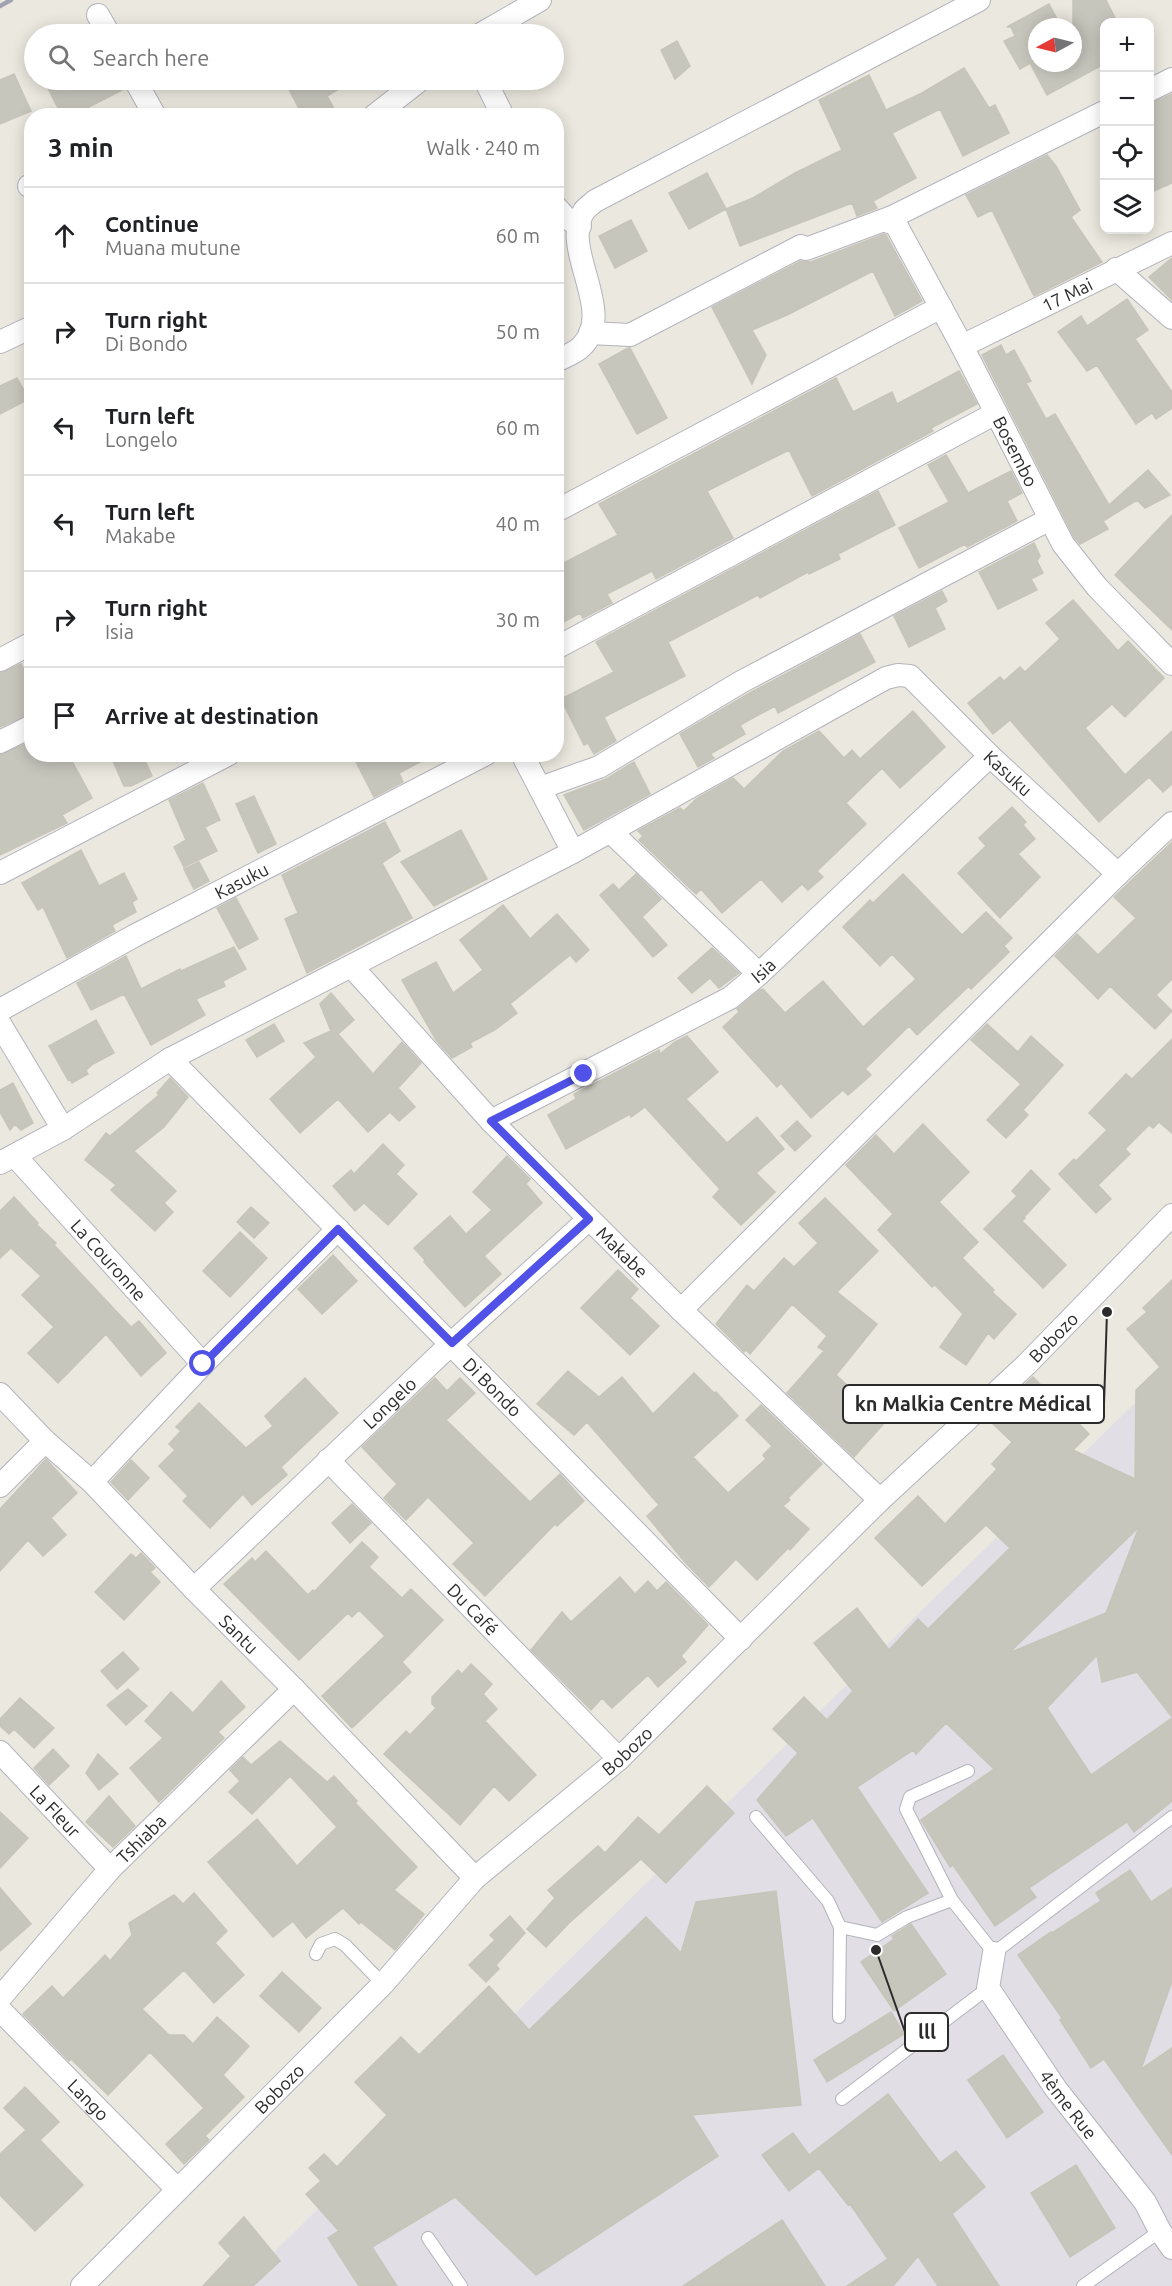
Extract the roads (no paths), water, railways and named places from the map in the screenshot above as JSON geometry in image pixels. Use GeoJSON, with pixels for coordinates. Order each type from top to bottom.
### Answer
{"type":"FeatureCollection","features":[{"type":"Feature","properties":{"kind":"street"},"geometry":{"type":"LineString","coordinates":[[498,24],[540,0]]}},
{"type":"Feature","properties":{"kind":"street"},"geometry":{"type":"LineString","coordinates":[[564,357],[581,347],[590,333],[593,316],[592,298],[578,241],[579,226],[584,211],[595,201],[979,0]]}},
{"type":"Feature","properties":{"kind":"street"},"geometry":{"type":"LineString","coordinates":[[1154,88],[1172,79]]}},
{"type":"Feature","properties":{"kind":"street"},"geometry":{"type":"LineString","coordinates":[[141,90],[151,108]]}},
{"type":"Feature","properties":{"kind":"street"},"geometry":{"type":"LineString","coordinates":[[384,108],[407,90]]}},
{"type":"Feature","properties":{"kind":"street"},"geometry":{"type":"LineString","coordinates":[[489,90],[499,108]]}},
{"type":"Feature","properties":{"kind":"street"},"geometry":{"type":"LineString","coordinates":[[590,333],[630,335],[801,246],[806,249],[891,219],[1100,114]]}},
{"type":"Feature","properties":{"kind":"street"},"geometry":{"type":"LineString","coordinates":[[564,216],[579,226]]}},
{"type":"Feature","properties":{"kind":"street","name":"Bosembo"},"geometry":{"type":"LineString","coordinates":[[891,219],[962,345],[1063,544],[1084,572],[1172,664]]}},
{"type":"Feature","properties":{"kind":"street","name":"17 Mai"},"geometry":{"type":"LineString","coordinates":[[962,345],[1172,243]]}},
{"type":"Feature","properties":{"kind":"street"},"geometry":{"type":"LineString","coordinates":[[1116,269],[1172,318]]}},
{"type":"Feature","properties":{"kind":"street"},"geometry":{"type":"LineString","coordinates":[[564,507],[941,307]]}},
{"type":"Feature","properties":{"kind":"street"},"geometry":{"type":"LineString","coordinates":[[0,342],[24,331]]}},
{"type":"Feature","properties":{"kind":"street"},"geometry":{"type":"LineString","coordinates":[[564,644],[996,413]]}},
{"type":"Feature","properties":{"kind":"street"},"geometry":{"type":"LineString","coordinates":[[540,788],[599,766],[741,682],[1050,519]]}},
{"type":"Feature","properties":{"kind":"street"},"geometry":{"type":"LineString","coordinates":[[0,660],[24,647]]}},
{"type":"Feature","properties":{"kind":"street","name":"Kasuku"},"geometry":{"type":"LineString","coordinates":[[610,831],[886,678],[898,675],[910,676],[990,756],[1118,874]]}},
{"type":"Feature","properties":{"kind":"street"},"geometry":{"type":"LineString","coordinates":[[0,742],[24,730]]}},
{"type":"Feature","properties":{"kind":"street","name":"Isia"},"geometry":{"type":"LineString","coordinates":[[491,1121],[730,998],[759,974],[990,756]]}},
{"type":"Feature","properties":{"kind":"street"},"geometry":{"type":"LineString","coordinates":[[0,873],[214,762]]}},
{"type":"Feature","properties":{"kind":"street","name":"Kasuku"},"geometry":{"type":"LineString","coordinates":[[0,1010],[134,936],[471,762]]}},
{"type":"Feature","properties":{"kind":"street"},"geometry":{"type":"LineString","coordinates":[[526,762],[573,852]]}},
{"type":"Feature","properties":{"kind":"street"},"geometry":{"type":"LineString","coordinates":[[681,1310],[1118,874],[1172,823]]}},
{"type":"Feature","properties":{"kind":"street"},"geometry":{"type":"LineString","coordinates":[[7,1160],[63,1129],[170,1059],[352,967],[610,831],[759,974]]}},
{"type":"Feature","properties":{"kind":"street","name":"Makabe"},"geometry":{"type":"LineString","coordinates":[[352,967],[491,1121],[681,1310],[880,1500]]}},
{"type":"Feature","properties":{"kind":"street"},"geometry":{"type":"LineString","coordinates":[[0,1024],[63,1129]]}},
{"type":"Feature","properties":{"kind":"street","name":"Di Bondo"},"geometry":{"type":"LineString","coordinates":[[170,1059],[741,1639]]}},
{"type":"Feature","properties":{"kind":"street","name":"La Couronne"},"geometry":{"type":"LineString","coordinates":[[7,1160],[203,1364]]}},
{"type":"Feature","properties":{"kind":"street","name":"Bobozo"},"geometry":{"type":"LineString","coordinates":[[82,2286],[383,1984],[475,1878],[619,1759],[880,1500],[1026,1365],[1172,1215]]}},
{"type":"Feature","properties":{"kind":"street","name":"Longelo"},"geometry":{"type":"LineString","coordinates":[[194,1589],[452,1343],[589,1219]]}},
{"type":"Feature","properties":{"kind":"street"},"geometry":{"type":"LineString","coordinates":[[92,1482],[203,1364],[338,1229]]}},
{"type":"Feature","properties":{"kind":"street","name":"Santu"},"geometry":{"type":"LineString","coordinates":[[0,1394],[45,1441],[92,1482],[475,1878]]}},
{"type":"Feature","properties":{"kind":"street"},"geometry":{"type":"LineString","coordinates":[[0,1486],[45,1441]]}},
{"type":"Feature","properties":{"kind":"street","name":"Du Café"},"geometry":{"type":"LineString","coordinates":[[328,1460],[619,1759]]}},
{"type":"Feature","properties":{"kind":"street","name":"Tshiaba"},"geometry":{"type":"LineString","coordinates":[[0,1998],[110,1869],[294,1689]]}},
{"type":"Feature","properties":{"kind":"street","name":"La Fleur"},"geometry":{"type":"LineString","coordinates":[[0,1752],[110,1869]]}},
{"type":"Feature","properties":{"kind":"street"},"geometry":{"type":"LineString","coordinates":[[988,1988],[994,1953]]}},
{"type":"Feature","properties":{"kind":"street","name":"4ème Rue"},"geometry":{"type":"LineString","coordinates":[[988,1988],[1056,2089],[1145,2202],[1166,2240]]}},
{"type":"Feature","properties":{"kind":"street","name":"Lango"},"geometry":{"type":"LineString","coordinates":[[0,2010],[177,2189]]}},
{"type":"Feature","properties":{"kind":"lane"},"geometry":{"type":"LineString","coordinates":[[968,1771],[910,1797],[906,1809],[952,1900],[994,1953],[1172,1816]]}},
{"type":"Feature","properties":{"kind":"lane"},"geometry":{"type":"LineString","coordinates":[[756,1817],[828,1901],[840,1927],[839,2017]]}},
{"type":"Feature","properties":{"kind":"lane"},"geometry":{"type":"LineString","coordinates":[[840,1927],[877,1935],[907,1917],[952,1900]]}},
{"type":"Feature","properties":{"kind":"lane"},"geometry":{"type":"LineString","coordinates":[[316,1954],[321,1944],[335,1939],[345,1945],[383,1984]]}},
{"type":"Feature","properties":{"kind":"lane"},"geometry":{"type":"LineString","coordinates":[[843,2100],[988,1988]]}},
{"type":"Feature","properties":{"kind":"lane"},"geometry":{"type":"LineString","coordinates":[[428,2238],[461,2286]]}},
{"type":"Feature","properties":{"kind":"lane"},"geometry":{"type":"LineString","coordinates":[[1083,2286],[1166,2240]]}},
{"type":"Feature","properties":{"kind":"railway"},"geometry":{"type":"LineString","coordinates":[[0,6],[11,0]]}},
{"type":"Feature","properties":{"kind":"place","name":"kn Malkia Centre Médical"},"geometry":{"type":"Point","coordinates":[1107,1312]}},
{"type":"Feature","properties":{"kind":"place","name":"lll"},"geometry":{"type":"Point","coordinates":[876,1950]}}]}
